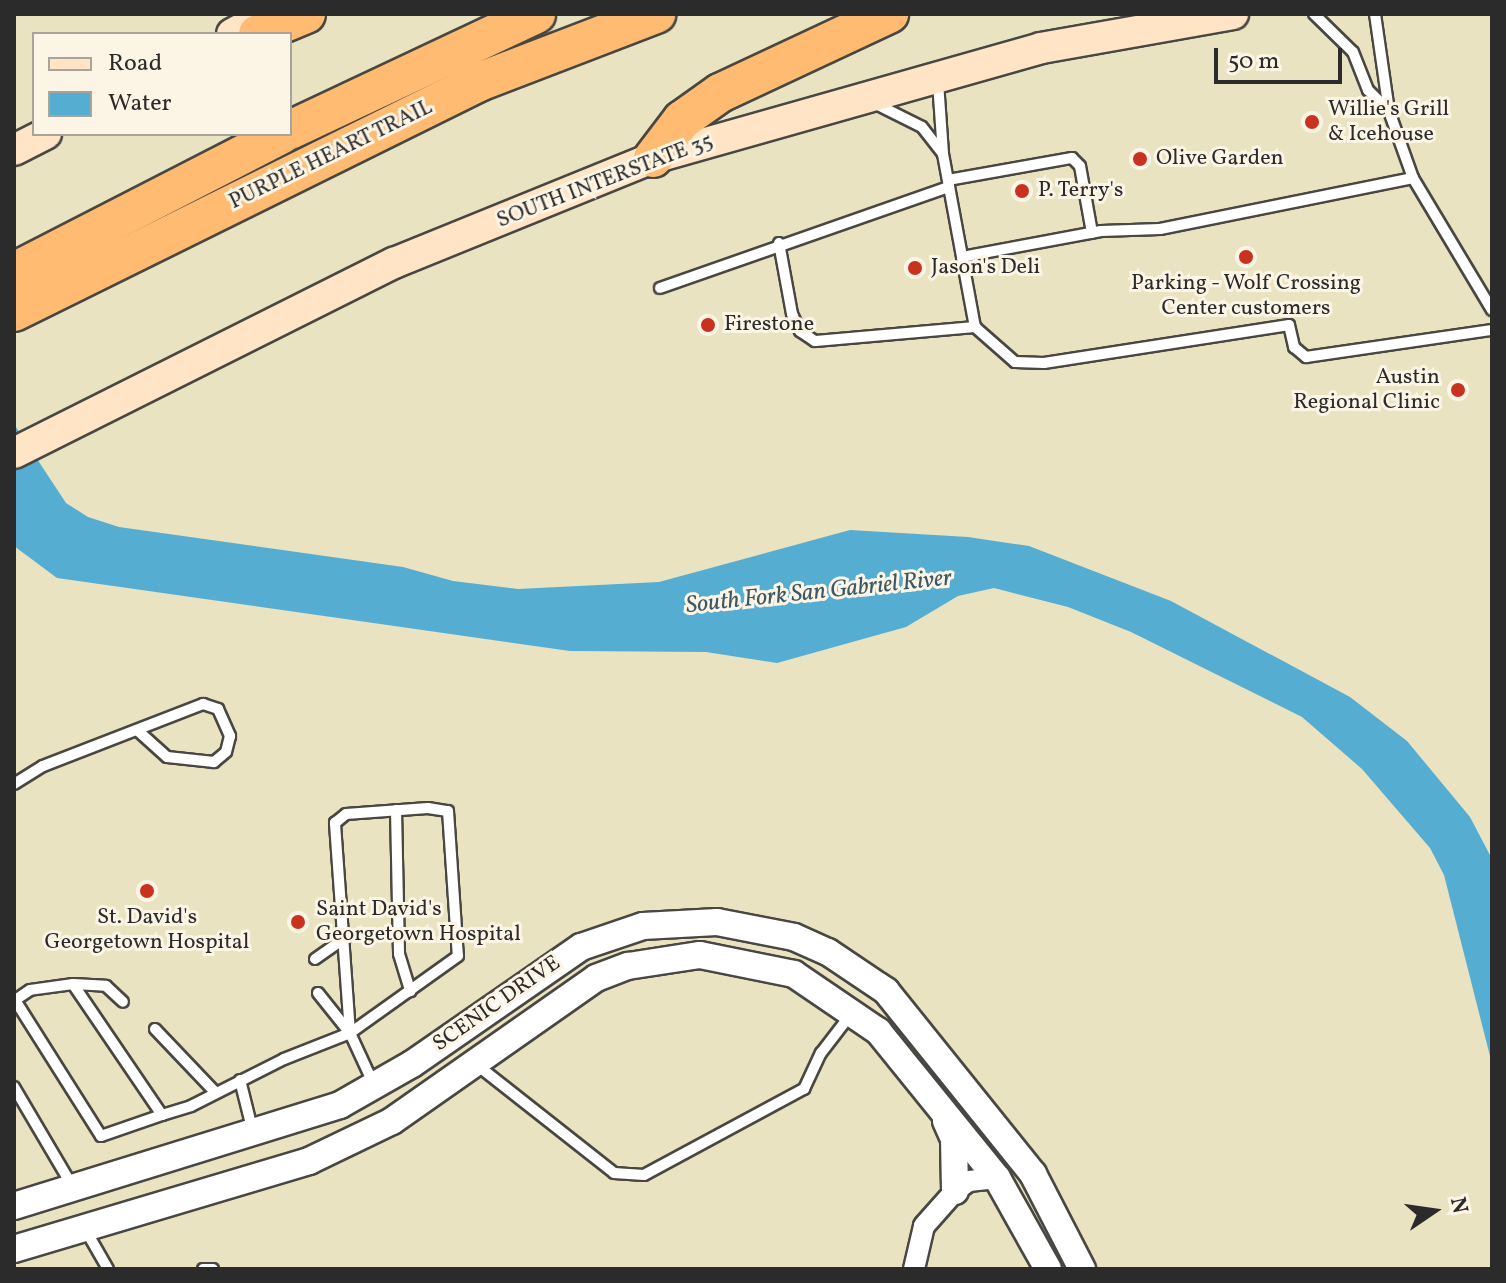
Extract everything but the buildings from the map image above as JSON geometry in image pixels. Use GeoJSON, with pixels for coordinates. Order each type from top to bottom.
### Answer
{"type":"FeatureCollection","features":[{"type":"Feature","properties":{"kind":"highway"},"geometry":{"type":"LineString","coordinates":[[263,32],[306,14]]}},
{"type":"Feature","properties":{"kind":"highway","name":"PURPLE HEART TRAIL"},"geometry":{"type":"LineString","coordinates":[[292,129],[536,14]]}},
{"type":"Feature","properties":{"kind":"highway","name":"PURPLE HEART TRAIL"},"geometry":{"type":"LineString","coordinates":[[14,312],[479,82],[656,14]]}},
{"type":"Feature","properties":{"kind":"highway"},"geometry":{"type":"LineString","coordinates":[[653,158],[682,120],[720,93],[889,14]]}},
{"type":"Feature","properties":{"kind":"highway","name":"PURPLE HEART TRAIL"},"geometry":{"type":"LineString","coordinates":[[14,272],[278,136]]}},
{"type":"Feature","properties":{"kind":"main road"},"geometry":{"type":"LineString","coordinates":[[236,32],[269,14]]}},
{"type":"Feature","properties":{"kind":"main road","name":"SOUTH INTERSTATE 35"},"geometry":{"type":"LineString","coordinates":[[14,453],[284,315],[394,263],[653,158],[937,74],[1041,48],[1233,14]]}},
{"type":"Feature","properties":{"kind":"main road"},"geometry":{"type":"LineString","coordinates":[[14,150],[42,136]]}},
{"type":"Feature","properties":{"kind":"street","name":"SCENIC DRIVE"},"geometry":{"type":"LineString","coordinates":[[14,1206],[254,1135],[340,1105],[374,1086],[581,947],[679,920],[756,926],[828,952],[886,991],[1033,1174],[1082,1269]]}},
{"type":"Feature","properties":{"kind":"street","name":"SCENIC DRIVE"},"geometry":{"type":"LineString","coordinates":[[14,1249],[265,1178],[392,1121],[596,978],[666,958],[700,955],[767,966],[794,974],[853,1011],[878,1031],[997,1178],[1048,1269]]}},
{"type":"Feature","properties":{"kind":"street"},"geometry":{"type":"LineString","coordinates":[[374,1086],[392,1121]]}},
{"type":"Feature","properties":{"kind":"street"},"geometry":{"type":"LineString","coordinates":[[940,1106],[954,1139],[955,1191]]}},
{"type":"Feature","properties":{"kind":"street"},"geometry":{"type":"LineString","coordinates":[[254,1135],[265,1178]]}},
{"type":"Feature","properties":{"kind":"street"},"geometry":{"type":"LineString","coordinates":[[914,1269],[924,1226],[955,1191],[969,1181],[997,1178]]}},
{"type":"Feature","properties":{"kind":"street"},"geometry":{"type":"LineString","coordinates":[[74,1189],[85,1228]]}},
{"type":"Feature","properties":{"kind":"lane"},"geometry":{"type":"LineString","coordinates":[[1314,14],[1353,52],[1368,90],[1389,111]]}},
{"type":"Feature","properties":{"kind":"lane"},"geometry":{"type":"LineString","coordinates":[[1375,14],[1389,111],[1413,178],[1492,310]]}},
{"type":"Feature","properties":{"kind":"lane"},"geometry":{"type":"LineString","coordinates":[[937,74],[943,154],[975,327],[1015,362],[1044,363],[1289,325],[1294,347],[1306,357],[1492,330]]}},
{"type":"Feature","properties":{"kind":"lane"},"geometry":{"type":"LineString","coordinates":[[847,100],[886,105],[922,127],[943,154]]}},
{"type":"Feature","properties":{"kind":"lane"},"geometry":{"type":"LineString","coordinates":[[660,288],[949,183],[1072,158],[1080,166],[1092,233]]}},
{"type":"Feature","properties":{"kind":"lane"},"geometry":{"type":"LineString","coordinates":[[962,257],[1092,233],[1160,229],[1413,178]]}},
{"type":"Feature","properties":{"kind":"lane"},"geometry":{"type":"LineString","coordinates":[[779,243],[792,314],[800,331],[815,341],[975,327]]}},
{"type":"Feature","properties":{"kind":"lane"},"geometry":{"type":"LineString","coordinates":[[14,784],[43,766],[203,704],[218,709],[230,736],[226,752],[214,762],[167,757],[137,730]]}},
{"type":"Feature","properties":{"kind":"lane"},"geometry":{"type":"LineString","coordinates":[[396,810],[399,954],[410,991]]}},
{"type":"Feature","properties":{"kind":"lane"},"geometry":{"type":"LineString","coordinates":[[123,1002],[106,986],[73,984],[30,990],[14,1000],[101,1136],[216,1093],[350,1033],[458,956],[448,811],[396,810],[346,814],[335,823],[350,1033]]}},
{"type":"Feature","properties":{"kind":"lane"},"geometry":{"type":"LineString","coordinates":[[315,959],[345,938]]}},
{"type":"Feature","properties":{"kind":"lane"},"geometry":{"type":"LineString","coordinates":[[73,984],[162,1115]]}},
{"type":"Feature","properties":{"kind":"lane"},"geometry":{"type":"LineString","coordinates":[[318,993],[350,1033],[374,1086]]}},
{"type":"Feature","properties":{"kind":"lane"},"geometry":{"type":"LineString","coordinates":[[476,1064],[614,1173],[644,1175],[804,1089],[821,1053],[853,1011]]}},
{"type":"Feature","properties":{"kind":"lane"},"geometry":{"type":"LineString","coordinates":[[155,1029],[216,1093]]}},
{"type":"Feature","properties":{"kind":"lane"},"geometry":{"type":"LineString","coordinates":[[240,1080],[254,1135]]}},
{"type":"Feature","properties":{"kind":"lane"},"geometry":{"type":"LineString","coordinates":[[14,1087],[74,1189]]}},
{"type":"Feature","properties":{"kind":"lane"},"geometry":{"type":"LineString","coordinates":[[85,1228],[108,1269]]}},
{"type":"Feature","properties":{"kind":"lane"},"geometry":{"type":"LineString","coordinates":[[203,1269],[213,1269]]}},
{"type":"Feature","properties":{"kind":"water","name":"South Fork San Gabriel River"},"geometry":{"type":"Polygon","coordinates":[[[14,424],[66,503],[88,517],[119,527],[403,567],[453,581],[518,589],[659,582],[850,530],[968,537],[1029,546],[1171,601],[1350,697],[1407,741],[1470,817],[1492,859],[1492,1064],[1444,875],[1430,848],[1362,769],[1302,717],[1131,632],[1068,607],[994,588],[958,596],[906,627],[777,663],[706,652],[570,651],[57,578],[14,546],[14,424]]]}},
{"type":"Feature","properties":{"kind":"place","name":"Willie's Grill & Icehouse"},"geometry":{"type":"Point","coordinates":[1312,122]}},
{"type":"Feature","properties":{"kind":"place","name":"Olive Garden"},"geometry":{"type":"Point","coordinates":[1140,159]}},
{"type":"Feature","properties":{"kind":"place","name":"P. Terry's"},"geometry":{"type":"Point","coordinates":[1022,191]}},
{"type":"Feature","properties":{"kind":"place","name":"Parking - Wolf Crossing Center customers"},"geometry":{"type":"Point","coordinates":[1246,257]}},
{"type":"Feature","properties":{"kind":"place","name":"Jason's Deli"},"geometry":{"type":"Point","coordinates":[915,268]}},
{"type":"Feature","properties":{"kind":"place","name":"Firestone"},"geometry":{"type":"Point","coordinates":[708,325]}},
{"type":"Feature","properties":{"kind":"place","name":"Austin Regional Clinic"},"geometry":{"type":"Point","coordinates":[1458,390]}},
{"type":"Feature","properties":{"kind":"place","name":"St. David's Georgetown Hospital"},"geometry":{"type":"Point","coordinates":[147,891]}},
{"type":"Feature","properties":{"kind":"place","name":"Saint David's Georgetown Hospital"},"geometry":{"type":"Point","coordinates":[298,922]}}]}
